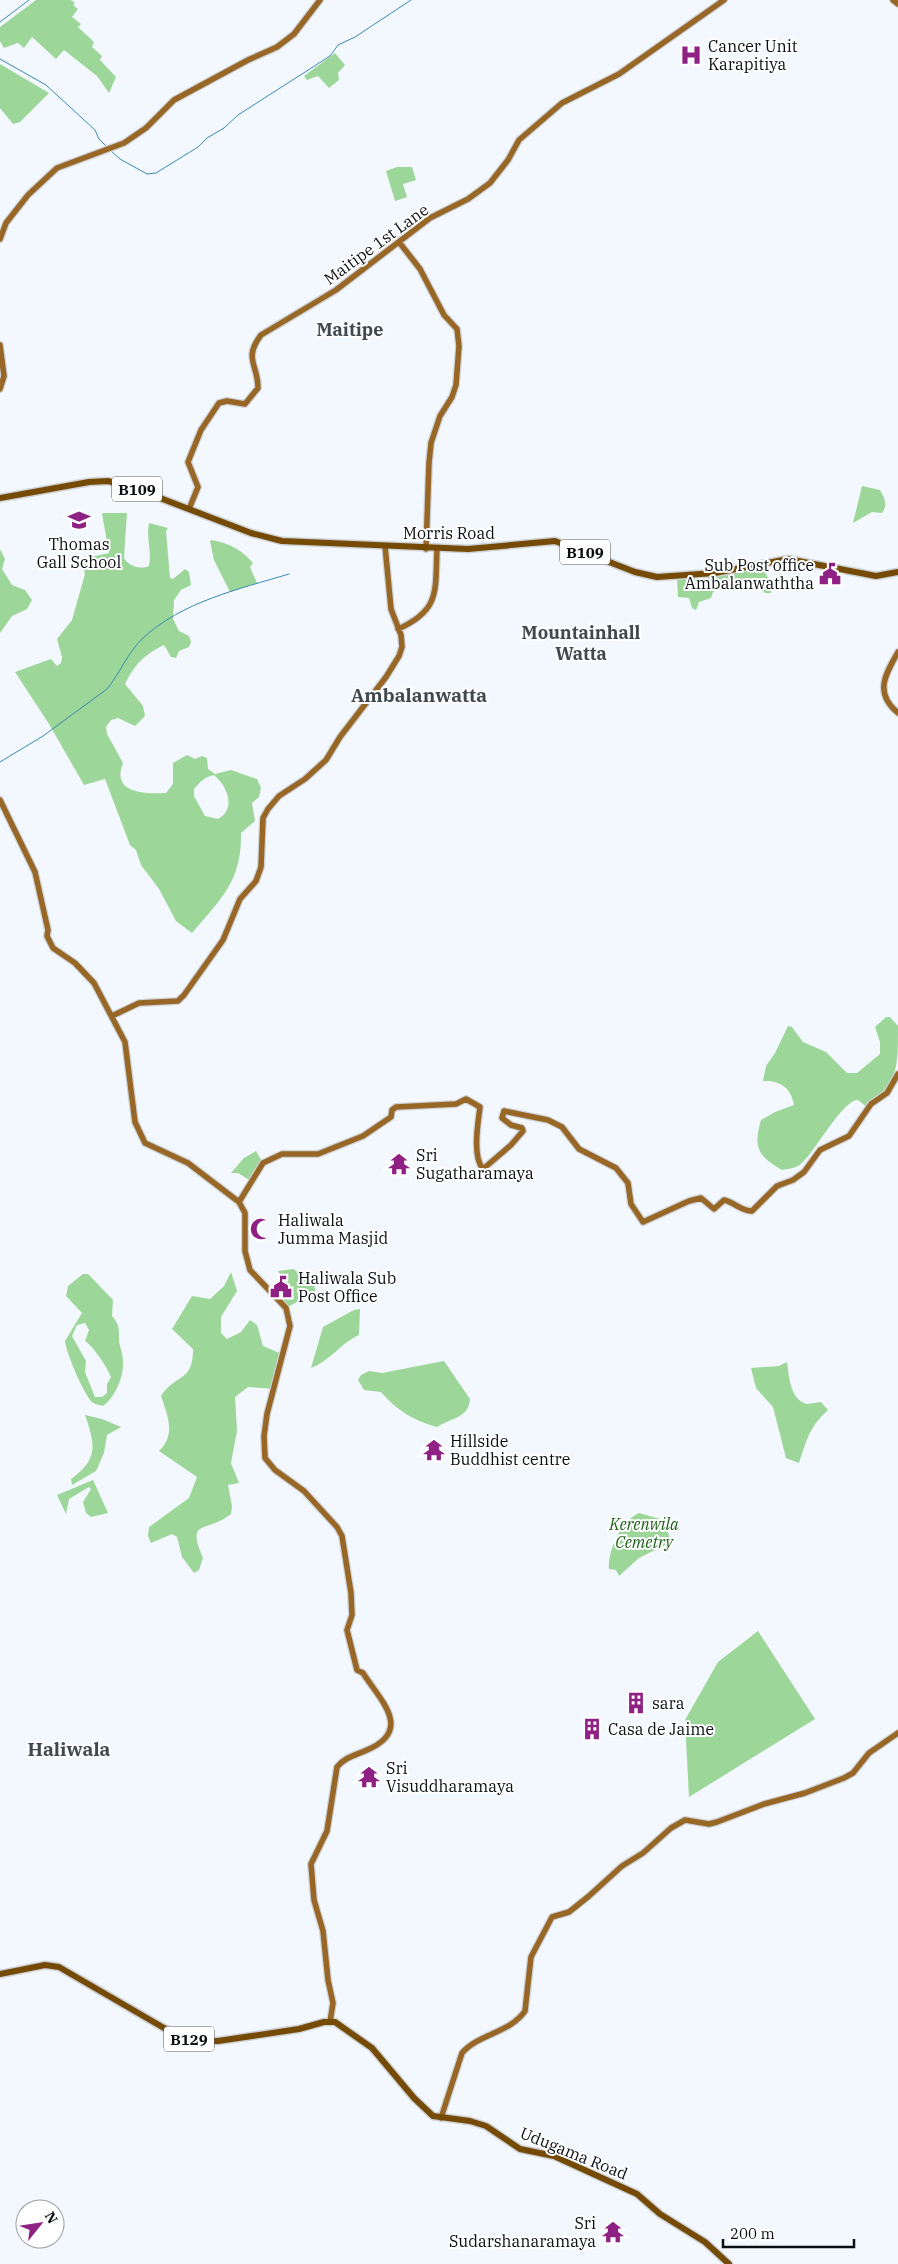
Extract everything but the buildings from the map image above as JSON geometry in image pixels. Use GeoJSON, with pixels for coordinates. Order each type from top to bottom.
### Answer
{"type":"FeatureCollection","features":[{"type":"Feature","properties":{"kind":"main road","name":"Morris Road"},"geometry":{"type":"LineString","coordinates":[[0,498],[89,482],[108,481],[134,488],[267,538],[298,542],[426,549],[468,549],[555,541],[635,572],[657,577],[715,573],[784,559],[876,576],[898,572]]}},
{"type":"Feature","properties":{"kind":"main road","name":"B129"},"geometry":{"type":"LineString","coordinates":[[0,1974],[46,1965],[59,1967],[164,2028],[197,2041],[218,2041],[330,2022]]}},
{"type":"Feature","properties":{"kind":"main road","name":"Udugama Road"},"geometry":{"type":"LineString","coordinates":[[330,2022],[342,2026],[372,2048],[420,2104],[433,2116],[479,2123],[492,2129],[520,2149],[554,2156],[637,2194],[660,2214],[705,2242],[729,2264]]}},
{"type":"Feature","properties":{"kind":"street"},"geometry":{"type":"LineString","coordinates":[[0,239],[6,223],[28,195],[57,168],[124,143],[146,128],[174,100],[248,60],[277,47],[294,34],[320,0]]}},
{"type":"Feature","properties":{"kind":"street","name":"Maitipe 1st Lane"},"geometry":{"type":"LineString","coordinates":[[189,509],[198,487],[188,462],[201,430],[220,403],[227,401],[245,404],[258,388],[258,378],[252,367],[251,354],[254,345],[261,335],[336,290],[430,218],[468,199],[490,183],[508,160],[519,140],[562,103],[619,74],[724,0]]}},
{"type":"Feature","properties":{"kind":"street"},"geometry":{"type":"LineString","coordinates":[[893,0],[898,4]]}},
{"type":"Feature","properties":{"kind":"street"},"geometry":{"type":"LineString","coordinates":[[399,242],[420,269],[444,315],[456,329],[459,346],[456,385],[452,397],[440,416],[431,443],[428,464],[426,549]]}},
{"type":"Feature","properties":{"kind":"street"},"geometry":{"type":"LineString","coordinates":[[0,345],[4,376],[0,389]]}},
{"type":"Feature","properties":{"kind":"street"},"geometry":{"type":"LineString","coordinates":[[112,1016],[139,1003],[178,1001],[184,995],[223,940],[240,899],[256,881],[261,867],[263,818],[268,810],[280,796],[305,779],[326,760],[340,737],[363,709],[399,656],[402,648],[398,629],[390,609],[385,546]]}},
{"type":"Feature","properties":{"kind":"street"},"geometry":{"type":"LineString","coordinates":[[398,629],[424,614],[433,602],[438,549]]}},
{"type":"Feature","properties":{"kind":"street"},"geometry":{"type":"LineString","coordinates":[[898,652],[887,673],[883,693],[887,702],[898,713]]}},
{"type":"Feature","properties":{"kind":"street"},"geometry":{"type":"LineString","coordinates":[[0,800],[35,872],[48,930],[47,936],[53,948],[75,963],[94,983],[125,1042],[135,1122],[145,1144],[188,1163],[239,1202],[246,1219],[245,1250],[250,1270],[286,1308],[290,1326],[284,1355],[267,1414],[264,1436],[265,1458],[275,1470],[304,1490],[337,1527],[342,1536],[351,1593],[352,1615],[347,1630],[357,1670],[363,1673],[392,1718],[392,1728],[382,1743],[342,1760],[337,1767],[327,1832],[310,1864],[314,1900],[323,1932],[328,1980],[333,2003],[330,2022]]}},
{"type":"Feature","properties":{"kind":"street"},"geometry":{"type":"LineString","coordinates":[[239,1202],[263,1163],[267,1160],[282,1154],[318,1154],[363,1136],[391,1116],[392,1110],[396,1107],[456,1104],[466,1099],[480,1107],[476,1139],[479,1165],[482,1169],[511,1145],[523,1131],[522,1128],[511,1125],[502,1118],[504,1111],[548,1120],[562,1127],[579,1149],[616,1168],[628,1183],[630,1204],[643,1222],[689,1201],[701,1198],[714,1209],[724,1200],[733,1203],[738,1208],[752,1211],[777,1186],[793,1180],[804,1172],[820,1150],[849,1136],[871,1104],[887,1093],[898,1074]]}},
{"type":"Feature","properties":{"kind":"street"},"geometry":{"type":"LineString","coordinates":[[441,2118],[462,2053],[468,2046],[505,2027],[524,2011],[531,1958],[552,1917],[566,1913],[576,1907],[622,1866],[643,1853],[671,1828],[685,1820],[709,1824],[717,1822],[836,1781],[853,1774],[869,1753],[898,1733]]}},
{"type":"Feature","properties":{"kind":"green space"},"geometry":{"type":"Polygon","coordinates":[[[36,0],[71,0],[75,3],[73,5],[78,9],[72,17],[81,24],[78,27],[94,42],[92,47],[102,56],[100,60],[116,77],[109,93],[97,76],[64,50],[56,59],[32,37],[24,48],[18,43],[4,48],[0,41],[0,27],[36,0]]]}},
{"type":"Feature","properties":{"kind":"green space"},"geometry":{"type":"Polygon","coordinates":[[[335,53],[345,65],[338,73],[339,80],[329,88],[318,76],[307,80],[304,76],[335,53]]]}},
{"type":"Feature","properties":{"kind":"green space"},"geometry":{"type":"Polygon","coordinates":[[[0,64],[49,93],[20,122],[13,124],[0,108],[0,64]]]}},
{"type":"Feature","properties":{"kind":"green space"},"geometry":{"type":"Polygon","coordinates":[[[397,167],[412,167],[416,180],[403,184],[407,197],[395,201],[386,171],[397,167]]]}},
{"type":"Feature","properties":{"kind":"green space"},"geometry":{"type":"Polygon","coordinates":[[[862,486],[880,490],[885,507],[882,513],[872,512],[853,523],[862,486]]]}},
{"type":"Feature","properties":{"kind":"green space"},"geometry":{"type":"Polygon","coordinates":[[[127,513],[124,558],[128,563],[139,567],[149,566],[149,523],[168,528],[166,531],[170,578],[173,579],[185,569],[189,572],[191,585],[181,590],[174,600],[173,619],[179,631],[189,636],[191,642],[189,647],[179,651],[176,658],[171,657],[164,645],[151,652],[141,661],[132,671],[125,684],[143,706],[145,716],[135,726],[118,718],[111,720],[106,727],[107,734],[123,763],[120,773],[122,780],[132,790],[148,793],[166,793],[173,784],[173,763],[187,755],[195,759],[202,756],[207,758],[208,769],[215,774],[231,770],[257,779],[261,788],[259,797],[252,803],[255,821],[241,833],[238,864],[234,877],[221,899],[192,933],[176,921],[159,889],[141,865],[136,850],[130,845],[105,779],[84,785],[49,724],[15,672],[51,659],[57,666],[61,663],[62,657],[57,639],[72,620],[85,574],[81,559],[109,553],[102,514],[127,513]],[[214,775],[208,777],[202,780],[194,789],[194,796],[205,816],[218,819],[224,814],[229,803],[226,791],[214,775]]]}},
{"type":"Feature","properties":{"kind":"green space"},"geometry":{"type":"Polygon","coordinates":[[[212,540],[235,548],[249,558],[253,563],[250,567],[257,583],[230,592],[214,560],[210,541],[212,540]]]}},
{"type":"Feature","properties":{"kind":"green space"},"geometry":{"type":"Polygon","coordinates":[[[0,549],[5,559],[2,569],[12,585],[25,590],[32,600],[27,609],[12,616],[0,633],[0,549]]]}},
{"type":"Feature","properties":{"kind":"green space"},"geometry":{"type":"Polygon","coordinates":[[[761,564],[772,586],[771,593],[765,593],[757,585],[743,589],[717,590],[713,592],[711,598],[699,602],[696,610],[692,608],[689,598],[678,597],[677,577],[761,564]]]}},
{"type":"Feature","properties":{"kind":"green space"},"geometry":{"type":"Polygon","coordinates":[[[886,1017],[890,1017],[898,1026],[898,1053],[894,1073],[885,1090],[868,1108],[858,1100],[845,1108],[801,1164],[782,1170],[767,1160],[758,1144],[761,1120],[794,1105],[787,1089],[779,1083],[763,1081],[766,1066],[775,1053],[788,1026],[792,1027],[803,1042],[826,1052],[847,1073],[857,1073],[880,1054],[880,1042],[875,1027],[886,1017]]]}},
{"type":"Feature","properties":{"kind":"green space"},"geometry":{"type":"Polygon","coordinates":[[[256,1151],[263,1163],[251,1181],[238,1173],[231,1173],[244,1158],[256,1151]]]}},
{"type":"Feature","properties":{"kind":"green space"},"geometry":{"type":"Polygon","coordinates":[[[293,1269],[314,1281],[316,1298],[304,1298],[286,1308],[280,1300],[287,1289],[278,1271],[293,1269]]]}},
{"type":"Feature","properties":{"kind":"green space"},"geometry":{"type":"Polygon","coordinates":[[[231,1272],[237,1291],[221,1317],[221,1333],[227,1339],[241,1332],[250,1320],[257,1325],[263,1346],[284,1355],[274,1389],[248,1387],[235,1397],[237,1431],[231,1463],[239,1483],[228,1485],[232,1506],[231,1514],[222,1520],[201,1528],[198,1532],[198,1545],[203,1558],[199,1570],[194,1573],[182,1557],[177,1537],[172,1534],[151,1543],[148,1536],[149,1527],[189,1498],[197,1477],[159,1451],[164,1445],[169,1432],[168,1418],[161,1396],[172,1384],[187,1373],[192,1360],[193,1349],[172,1329],[192,1296],[210,1299],[224,1286],[231,1272]]]}},
{"type":"Feature","properties":{"kind":"green space"},"geometry":{"type":"Polygon","coordinates":[[[83,1274],[88,1274],[113,1300],[112,1316],[119,1328],[123,1367],[115,1392],[103,1406],[93,1403],[88,1397],[68,1354],[65,1341],[82,1313],[66,1296],[68,1286],[83,1274]],[[85,1323],[77,1325],[72,1336],[86,1361],[85,1372],[95,1397],[102,1397],[107,1393],[107,1384],[111,1377],[100,1358],[85,1341],[89,1330],[85,1323]]]}},
{"type":"Feature","properties":{"kind":"green space"},"geometry":{"type":"Polygon","coordinates":[[[360,1309],[359,1335],[324,1361],[311,1368],[323,1327],[354,1310],[360,1309]]]}},
{"type":"Feature","properties":{"kind":"green space"},"geometry":{"type":"Polygon","coordinates":[[[444,1361],[470,1399],[469,1405],[463,1414],[437,1427],[406,1414],[381,1392],[364,1390],[358,1380],[361,1375],[369,1371],[382,1373],[444,1361]]]}},
{"type":"Feature","properties":{"kind":"green space"},"geometry":{"type":"Polygon","coordinates":[[[787,1362],[791,1387],[797,1398],[807,1404],[821,1402],[828,1410],[813,1428],[799,1463],[786,1458],[773,1407],[756,1388],[751,1368],[779,1366],[787,1362]]]}},
{"type":"Feature","properties":{"kind":"green space"},"geometry":{"type":"Polygon","coordinates":[[[85,1415],[102,1419],[121,1427],[107,1435],[104,1453],[96,1471],[72,1485],[71,1479],[86,1465],[92,1450],[91,1434],[85,1415]]]}},
{"type":"Feature","properties":{"kind":"green space"},"geometry":{"type":"Polygon","coordinates":[[[93,1480],[108,1513],[91,1517],[86,1513],[83,1502],[91,1489],[89,1487],[69,1499],[66,1514],[57,1495],[93,1480]]]}},
{"type":"Feature","properties":{"kind":"green space","name":"Kerenwila Cemetry"},"geometry":{"type":"Polygon","coordinates":[[[639,1513],[664,1520],[671,1542],[639,1558],[619,1576],[616,1570],[609,1569],[610,1554],[622,1529],[627,1522],[639,1513]]]}},
{"type":"Feature","properties":{"kind":"green space"},"geometry":{"type":"Polygon","coordinates":[[[758,1631],[815,1719],[689,1797],[685,1720],[718,1662],[758,1631]]]}},
{"type":"Feature","properties":{"kind":"waterway"},"geometry":{"type":"LineString","coordinates":[[0,22],[29,0]]}},
{"type":"Feature","properties":{"kind":"waterway"},"geometry":{"type":"LineString","coordinates":[[110,150],[120,159],[147,174],[156,173],[198,147],[238,115],[330,56],[338,45],[355,37],[411,0]]}},
{"type":"Feature","properties":{"kind":"waterway"},"geometry":{"type":"LineString","coordinates":[[0,59],[46,85],[95,130],[99,139],[107,147]]}},
{"type":"Feature","properties":{"kind":"waterway"},"geometry":{"type":"LineString","coordinates":[[0,762],[43,736],[107,689],[137,645],[157,626],[174,615],[211,598],[289,574]]}},
{"type":"Feature","properties":{"kind":"place","name":"Cancer Unit Karapitiya"},"geometry":{"type":"Point","coordinates":[691,55]}},
{"type":"Feature","properties":{"kind":"place","name":"Thomas Gall School"},"geometry":{"type":"Point","coordinates":[79,520]}},
{"type":"Feature","properties":{"kind":"place","name":"Sub Post office Ambalanwaththa"},"geometry":{"type":"Point","coordinates":[830,574]}},
{"type":"Feature","properties":{"kind":"place","name":"Sri Sugatharamaya"},"geometry":{"type":"Point","coordinates":[399,1164]}},
{"type":"Feature","properties":{"kind":"place","name":"Haliwala Jumma Masjid"},"geometry":{"type":"Point","coordinates":[261,1229]}},
{"type":"Feature","properties":{"kind":"place","name":"Haliwala Sub Post Office"},"geometry":{"type":"Point","coordinates":[281,1287]}},
{"type":"Feature","properties":{"kind":"place","name":"Hillside Buddhist centre"},"geometry":{"type":"Point","coordinates":[434,1450]}},
{"type":"Feature","properties":{"kind":"place","name":"sara"},"geometry":{"type":"Point","coordinates":[636,1703]}},
{"type":"Feature","properties":{"kind":"place","name":"Casa de Jaime"},"geometry":{"type":"Point","coordinates":[592,1729]}},
{"type":"Feature","properties":{"kind":"place","name":"Sri Visuddharamaya"},"geometry":{"type":"Point","coordinates":[369,1777]}},
{"type":"Feature","properties":{"kind":"place","name":"Sri Sudarshanaramaya"},"geometry":{"type":"Point","coordinates":[613,2232]}},
{"type":"Feature","properties":{"kind":"district","name":"Maitipe"},"geometry":{"type":"Point","coordinates":[350,329]}},
{"type":"Feature","properties":{"kind":"district","name":"Mountainhall Watta"},"geometry":{"type":"Point","coordinates":[581,642]}},
{"type":"Feature","properties":{"kind":"district","name":"Ambalanwatta"},"geometry":{"type":"Point","coordinates":[419,695]}},
{"type":"Feature","properties":{"kind":"district","name":"Haliwala"},"geometry":{"type":"Point","coordinates":[69,1749]}}]}
